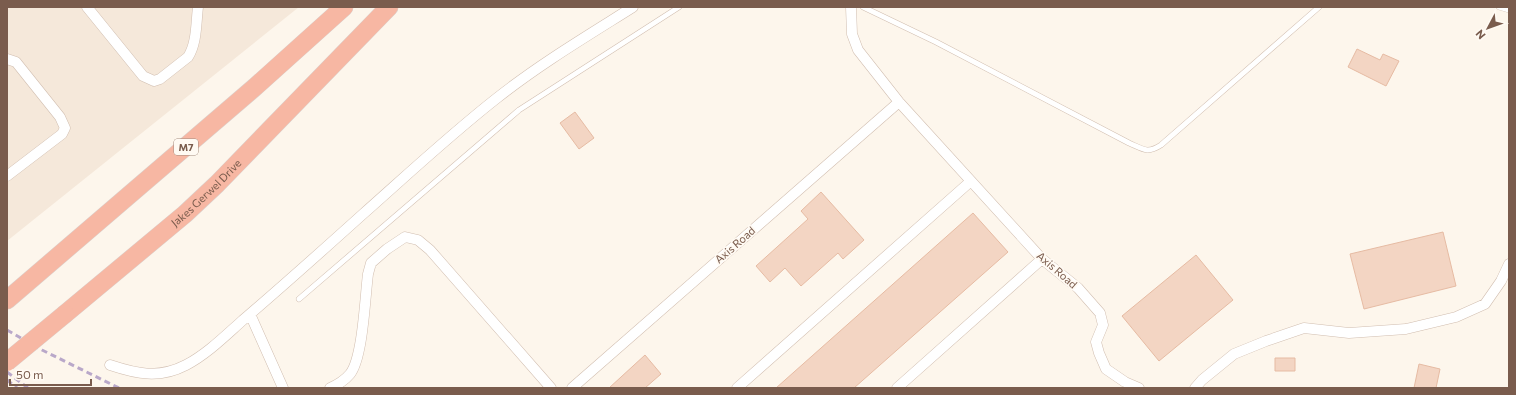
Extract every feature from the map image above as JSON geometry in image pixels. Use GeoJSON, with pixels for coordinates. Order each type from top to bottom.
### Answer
{"type":"FeatureCollection","features":[{"type":"Feature","properties":{"kind":"highway","name":"M7"},"geometry":{"type":"LineString","coordinates":[[7,300],[255,87],[344,7]]}},
{"type":"Feature","properties":{"kind":"highway","name":"Jakes Gerwel Drive"},"geometry":{"type":"LineString","coordinates":[[7,362],[185,214],[217,184],[389,7]]}},
{"type":"Feature","properties":{"kind":"street"},"geometry":{"type":"LineString","coordinates":[[87,7],[143,76],[154,81],[160,79],[188,57],[191,52],[198,7]]}},
{"type":"Feature","properties":{"kind":"street"},"geometry":{"type":"LineString","coordinates":[[110,365],[132,372],[148,374],[186,366],[204,353],[250,314],[497,98],[556,57],[633,7]]}},
{"type":"Feature","properties":{"kind":"street","name":"Axis Road"},"geometry":{"type":"LineString","coordinates":[[851,7],[852,34],[858,50],[899,102],[1042,260],[1078,288],[1100,313],[1103,325],[1096,342],[1099,354],[1106,368],[1125,382],[1139,388]]}},
{"type":"Feature","properties":{"kind":"street"},"geometry":{"type":"LineString","coordinates":[[7,58],[16,62],[60,117],[66,128],[58,137],[7,176]]}},
{"type":"Feature","properties":{"kind":"street","name":"Axis Road"},"geometry":{"type":"LineString","coordinates":[[572,388],[899,102]]}},
{"type":"Feature","properties":{"kind":"street"},"geometry":{"type":"LineString","coordinates":[[737,388],[971,180]]}},
{"type":"Feature","properties":{"kind":"street"},"geometry":{"type":"LineString","coordinates":[[330,388],[336,386],[350,374],[358,358],[368,274],[371,263],[387,249],[405,237],[418,240],[430,250],[551,388]]}},
{"type":"Feature","properties":{"kind":"street"},"geometry":{"type":"LineString","coordinates":[[897,388],[1042,260]]}},
{"type":"Feature","properties":{"kind":"street"},"geometry":{"type":"LineString","coordinates":[[1195,388],[1202,380],[1234,354],[1304,328],[1349,333],[1406,329],[1456,317],[1485,304],[1502,281],[1509,264]]}},
{"type":"Feature","properties":{"kind":"street"},"geometry":{"type":"LineString","coordinates":[[250,314],[283,388]]}},
{"type":"Feature","properties":{"kind":"lane"},"geometry":{"type":"LineString","coordinates":[[299,299],[519,110],[679,7]]}},
{"type":"Feature","properties":{"kind":"lane"},"geometry":{"type":"LineString","coordinates":[[863,7],[936,42],[1129,143],[1142,149],[1152,150],[1161,145],[1319,7]]}},
{"type":"Feature","properties":{"kind":"lane"},"geometry":{"type":"LineString","coordinates":[[1499,7],[1509,10]]}},
{"type":"Feature","properties":{"kind":"shaded area"},"geometry":{"type":"Polygon","coordinates":[[[7,7],[299,7],[7,241],[7,7]]]}},
{"type":"Feature","properties":{"kind":"building"},"geometry":{"type":"Polygon","coordinates":[[[1357,49],[1380,60],[1383,54],[1399,61],[1386,86],[1348,67],[1357,49]]]}},
{"type":"Feature","properties":{"kind":"building"},"geometry":{"type":"Polygon","coordinates":[[[575,112],[594,138],[579,149],[560,123],[575,112]]]}},
{"type":"Feature","properties":{"kind":"building"},"geometry":{"type":"Polygon","coordinates":[[[821,192],[864,240],[843,259],[838,253],[801,286],[785,268],[770,282],[756,266],[808,219],[801,211],[821,192]]]}},
{"type":"Feature","properties":{"kind":"building"},"geometry":{"type":"Polygon","coordinates":[[[973,213],[1008,252],[854,388],[776,388],[973,213]]]}},
{"type":"Feature","properties":{"kind":"building"},"geometry":{"type":"Polygon","coordinates":[[[1443,232],[1456,286],[1364,309],[1350,254],[1443,232]]]}},
{"type":"Feature","properties":{"kind":"building"},"geometry":{"type":"Polygon","coordinates":[[[1196,255],[1233,300],[1159,361],[1122,316],[1196,255]]]}},
{"type":"Feature","properties":{"kind":"building"},"geometry":{"type":"Polygon","coordinates":[[[645,355],[661,374],[645,388],[609,388],[645,355]]]}},
{"type":"Feature","properties":{"kind":"building"},"geometry":{"type":"Polygon","coordinates":[[[1275,358],[1295,358],[1295,371],[1275,371],[1275,358]]]}},
{"type":"Feature","properties":{"kind":"building"},"geometry":{"type":"Polygon","coordinates":[[[1419,364],[1440,369],[1436,388],[1414,388],[1419,364]]]}},
{"type":"Feature","properties":{"kind":"railway"},"geometry":{"type":"LineString","coordinates":[[7,330],[42,350],[119,388]]}},
{"type":"Feature","properties":{"kind":"railway"},"geometry":{"type":"LineString","coordinates":[[7,372],[28,388]]}},
{"type":"Feature","properties":{"kind":"railway"},"geometry":{"type":"LineString","coordinates":[[7,380],[17,388]]}}]}
